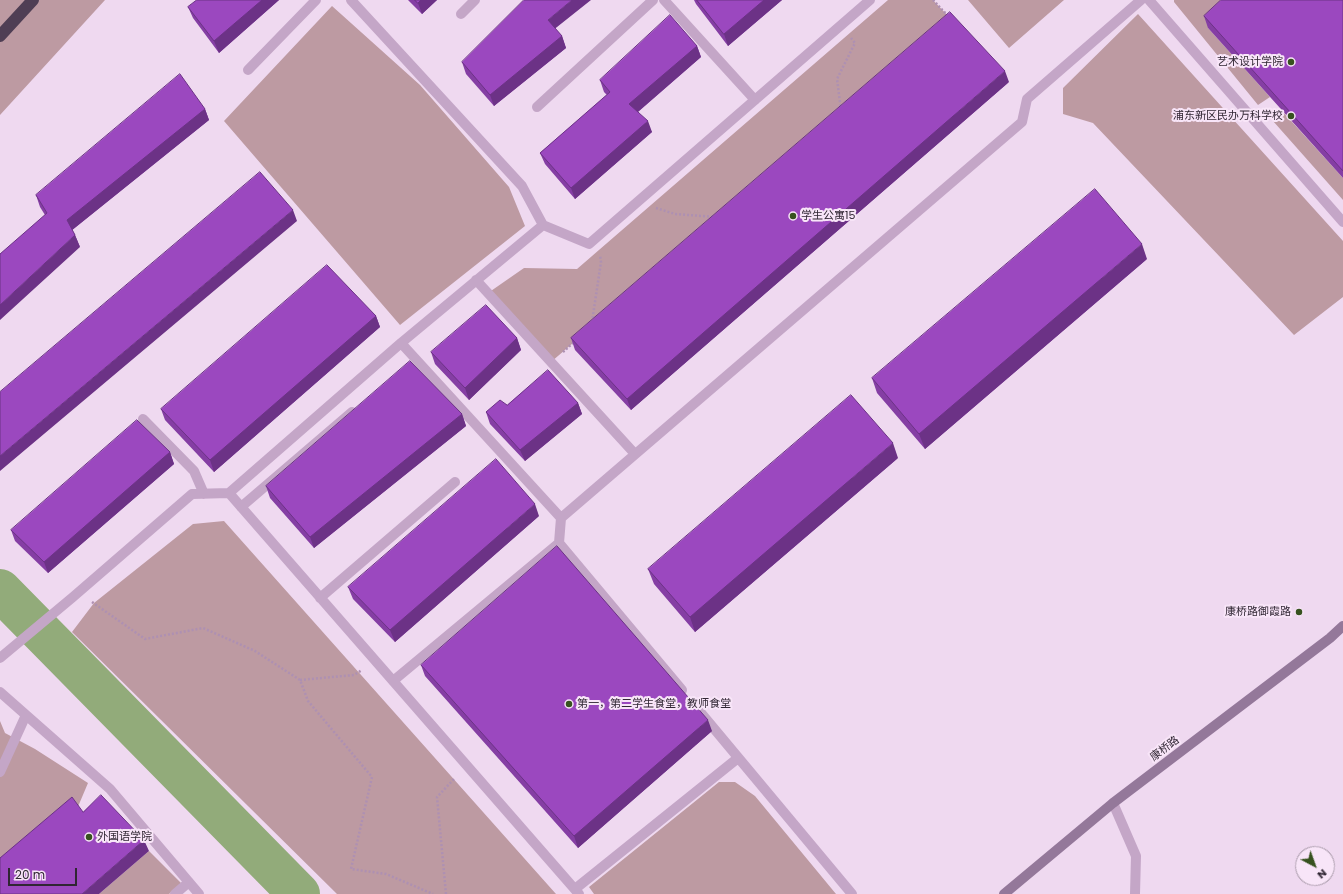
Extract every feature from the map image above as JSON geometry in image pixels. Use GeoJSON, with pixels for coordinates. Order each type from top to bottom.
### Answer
{"type":"FeatureCollection","features":[{"type":"Feature","properties":{"kind":"highway"},"geometry":{"type":"LineString","coordinates":[[0,36],[33,0]]}},
{"type":"Feature","properties":{"kind":"main road","name":"康桥路"},"geometry":{"type":"LineString","coordinates":[[1004,894],[1113,803],[1330,638],[1343,626]]}},
{"type":"Feature","properties":{"kind":"lane"},"geometry":{"type":"LineString","coordinates":[[248,70],[316,0]]}},
{"type":"Feature","properties":{"kind":"lane"},"geometry":{"type":"LineString","coordinates":[[350,0],[522,186],[543,225],[589,244],[870,0]]}},
{"type":"Feature","properties":{"kind":"lane"},"geometry":{"type":"LineString","coordinates":[[461,14],[475,0]]}},
{"type":"Feature","properties":{"kind":"lane"},"geometry":{"type":"LineString","coordinates":[[536,106],[653,0]]}},
{"type":"Feature","properties":{"kind":"lane"},"geometry":{"type":"LineString","coordinates":[[664,0],[755,100]]}},
{"type":"Feature","properties":{"kind":"lane"},"geometry":{"type":"LineString","coordinates":[[852,894],[559,543],[561,518],[1022,122],[1027,99],[1141,0]]}},
{"type":"Feature","properties":{"kind":"lane"},"geometry":{"type":"LineString","coordinates":[[1149,0],[1343,222]]}},
{"type":"Feature","properties":{"kind":"lane"},"geometry":{"type":"LineString","coordinates":[[0,658],[192,494],[229,494],[401,343],[543,225]]}},
{"type":"Feature","properties":{"kind":"lane"},"geometry":{"type":"LineString","coordinates":[[476,280],[635,454]]}},
{"type":"Feature","properties":{"kind":"lane"},"geometry":{"type":"LineString","coordinates":[[401,343],[412,360],[561,518]]}},
{"type":"Feature","properties":{"kind":"lane"},"geometry":{"type":"LineString","coordinates":[[241,507],[361,404]]}},
{"type":"Feature","properties":{"kind":"lane"},"geometry":{"type":"LineString","coordinates":[[144,419],[194,471],[204,494]]}},
{"type":"Feature","properties":{"kind":"lane"},"geometry":{"type":"LineString","coordinates":[[320,598],[454,482]]}},
{"type":"Feature","properties":{"kind":"lane"},"geometry":{"type":"LineString","coordinates":[[229,494],[577,892],[738,758]]}},
{"type":"Feature","properties":{"kind":"lane"},"geometry":{"type":"LineString","coordinates":[[393,681],[559,543]]}},
{"type":"Feature","properties":{"kind":"lane"},"geometry":{"type":"LineString","coordinates":[[0,692],[110,789],[199,894]]}},
{"type":"Feature","properties":{"kind":"lane"},"geometry":{"type":"LineString","coordinates":[[0,772],[26,715]]}},
{"type":"Feature","properties":{"kind":"lane"},"geometry":{"type":"LineString","coordinates":[[1113,803],[1136,856],[1135,894]]}},
{"type":"Feature","properties":{"kind":"lane"},"geometry":{"type":"LineString","coordinates":[[175,894],[189,882]]}},
{"type":"Feature","properties":{"kind":"path"},"geometry":{"type":"LineString","coordinates":[[933,0],[950,18]]}},
{"type":"Feature","properties":{"kind":"path"},"geometry":{"type":"LineString","coordinates":[[840,26],[855,43],[837,79],[842,112],[848,107]]}},
{"type":"Feature","properties":{"kind":"path"},"geometry":{"type":"LineString","coordinates":[[643,197],[654,208],[674,214],[720,218],[714,222]]}},
{"type":"Feature","properties":{"kind":"path"},"geometry":{"type":"LineString","coordinates":[[591,328],[601,262],[599,236]]}},
{"type":"Feature","properties":{"kind":"path"},"geometry":{"type":"LineString","coordinates":[[551,362],[580,338]]}},
{"type":"Feature","properties":{"kind":"path"},"geometry":{"type":"LineString","coordinates":[[73,597],[94,603],[145,639],[203,628],[255,651],[300,680],[308,701],[372,777],[352,869],[386,874],[433,894]]}},
{"type":"Feature","properties":{"kind":"path"},"geometry":{"type":"LineString","coordinates":[[300,680],[354,675],[377,662]]}},
{"type":"Feature","properties":{"kind":"path"},"geometry":{"type":"LineString","coordinates":[[446,894],[437,797],[467,766]]}},
{"type":"Feature","properties":{"kind":"shaded area"},"geometry":{"type":"Polygon","coordinates":[[[0,0],[105,0],[0,115],[0,0]]]}},
{"type":"Feature","properties":{"kind":"shaded area"},"geometry":{"type":"Polygon","coordinates":[[[888,0],[933,0],[950,18],[551,362],[488,293],[524,268],[577,269],[888,0]]]}},
{"type":"Feature","properties":{"kind":"shaded area"},"geometry":{"type":"Polygon","coordinates":[[[968,0],[1064,0],[1009,48],[968,0]]]}},
{"type":"Feature","properties":{"kind":"shaded area"},"geometry":{"type":"Polygon","coordinates":[[[1174,0],[1238,0],[1208,28],[1270,97],[1258,105],[1174,2],[1174,0]]]}},
{"type":"Feature","properties":{"kind":"shaded area"},"geometry":{"type":"Polygon","coordinates":[[[332,6],[420,85],[509,187],[525,226],[400,325],[224,121],[332,6]]]}},
{"type":"Feature","properties":{"kind":"shaded area"},"geometry":{"type":"Polygon","coordinates":[[[1138,14],[1343,241],[1343,297],[1294,335],[1093,123],[1063,114],[1063,88],[1138,14]]]}},
{"type":"Feature","properties":{"kind":"shaded area"},"geometry":{"type":"Polygon","coordinates":[[[1283,112],[1343,178],[1343,200],[1273,121],[1283,112]]]}},
{"type":"Feature","properties":{"kind":"shaded area"},"geometry":{"type":"Polygon","coordinates":[[[224,521],[556,894],[337,894],[72,632],[94,603],[193,524],[224,521]]]}},
{"type":"Feature","properties":{"kind":"shaded area"},"geometry":{"type":"Polygon","coordinates":[[[0,721],[5,733],[35,749],[88,783],[77,809],[0,873],[0,721]]]}},
{"type":"Feature","properties":{"kind":"shaded area"},"geometry":{"type":"Polygon","coordinates":[[[719,782],[735,782],[755,796],[836,894],[594,894],[589,887],[719,782]]]}},
{"type":"Feature","properties":{"kind":"shaded area"},"geometry":{"type":"Polygon","coordinates":[[[149,851],[181,883],[169,894],[99,894],[149,851]]]}},
{"type":"Feature","properties":{"kind":"building"},"geometry":{"type":"Polygon","coordinates":[[[197,0],[262,0],[214,41],[188,7],[197,0]]]}},
{"type":"Feature","properties":{"kind":"building"},"geometry":{"type":"Polygon","coordinates":[[[524,0],[572,0],[548,20],[562,36],[490,95],[462,62],[524,0]]]}},
{"type":"Feature","properties":{"kind":"building"},"geometry":{"type":"Polygon","coordinates":[[[697,0],[764,0],[724,34],[697,0]]]}},
{"type":"Feature","properties":{"kind":"building","name":"艺术设计学院"},"geometry":{"type":"Polygon","coordinates":[[[1221,0],[1343,0],[1343,171],[1204,16],[1221,0]]]}},
{"type":"Feature","properties":{"kind":"building","name":"学生公寓15"},"geometry":{"type":"Polygon","coordinates":[[[950,12],[1005,71],[627,399],[571,338],[950,12]]]}},
{"type":"Feature","properties":{"kind":"building"},"geometry":{"type":"Polygon","coordinates":[[[670,15],[697,46],[629,104],[648,121],[571,188],[540,153],[610,92],[600,80],[670,15]]]}},
{"type":"Feature","properties":{"kind":"building"},"geometry":{"type":"Polygon","coordinates":[[[180,74],[205,109],[67,220],[75,235],[0,305],[0,254],[47,213],[36,195],[180,74]]]}},
{"type":"Feature","properties":{"kind":"building"},"geometry":{"type":"Polygon","coordinates":[[[260,172],[293,210],[0,456],[0,392],[260,172]]]}},
{"type":"Feature","properties":{"kind":"building"},"geometry":{"type":"Polygon","coordinates":[[[1095,189],[1142,244],[919,434],[872,378],[1095,189]]]}},
{"type":"Feature","properties":{"kind":"building"},"geometry":{"type":"Polygon","coordinates":[[[327,265],[376,316],[210,460],[161,409],[327,265]]]}},
{"type":"Feature","properties":{"kind":"building"},"geometry":{"type":"Polygon","coordinates":[[[486,305],[517,338],[465,388],[431,352],[486,305]]]}},
{"type":"Feature","properties":{"kind":"building"},"geometry":{"type":"Polygon","coordinates":[[[410,361],[462,414],[310,537],[266,486],[410,361]]]}},
{"type":"Feature","properties":{"kind":"building"},"geometry":{"type":"Polygon","coordinates":[[[548,370],[578,403],[520,450],[486,412],[500,400],[507,405],[548,370]]]}},
{"type":"Feature","properties":{"kind":"building"},"geometry":{"type":"Polygon","coordinates":[[[851,395],[893,443],[690,617],[648,569],[851,395]]]}},
{"type":"Feature","properties":{"kind":"building"},"geometry":{"type":"Polygon","coordinates":[[[137,420],[170,452],[44,562],[11,530],[137,420]]]}},
{"type":"Feature","properties":{"kind":"building"},"geometry":{"type":"Polygon","coordinates":[[[496,459],[535,504],[390,630],[348,587],[496,459]]]}},
{"type":"Feature","properties":{"kind":"building","name":"第一，第二学生食堂，教师食堂"},"geometry":{"type":"Polygon","coordinates":[[[557,546],[708,720],[574,836],[421,665],[557,546]]]}},
{"type":"Feature","properties":{"kind":"building","name":"外国语学院"},"geometry":{"type":"Polygon","coordinates":[[[101,795],[144,840],[82,894],[0,894],[0,858],[72,797],[83,812],[101,795]]]}},
{"type":"Feature","properties":{"kind":"waterway"},"geometry":{"type":"LineString","coordinates":[[0,590],[299,894]]}},
{"type":"Feature","properties":{"kind":"place","name":"艺术设计学院"},"geometry":{"type":"Point","coordinates":[1291,62]}},
{"type":"Feature","properties":{"kind":"place","name":"浦东新区民办万科学校"},"geometry":{"type":"Point","coordinates":[1291,116]}},
{"type":"Feature","properties":{"kind":"place","name":"学生公寓15"},"geometry":{"type":"Point","coordinates":[793,216]}},
{"type":"Feature","properties":{"kind":"place","name":"康桥路御霞路"},"geometry":{"type":"Point","coordinates":[1299,612]}},
{"type":"Feature","properties":{"kind":"place","name":"第一，第二学生食堂，教师食堂"},"geometry":{"type":"Point","coordinates":[569,704]}},
{"type":"Feature","properties":{"kind":"place","name":"外国语学院"},"geometry":{"type":"Point","coordinates":[89,837]}}]}
